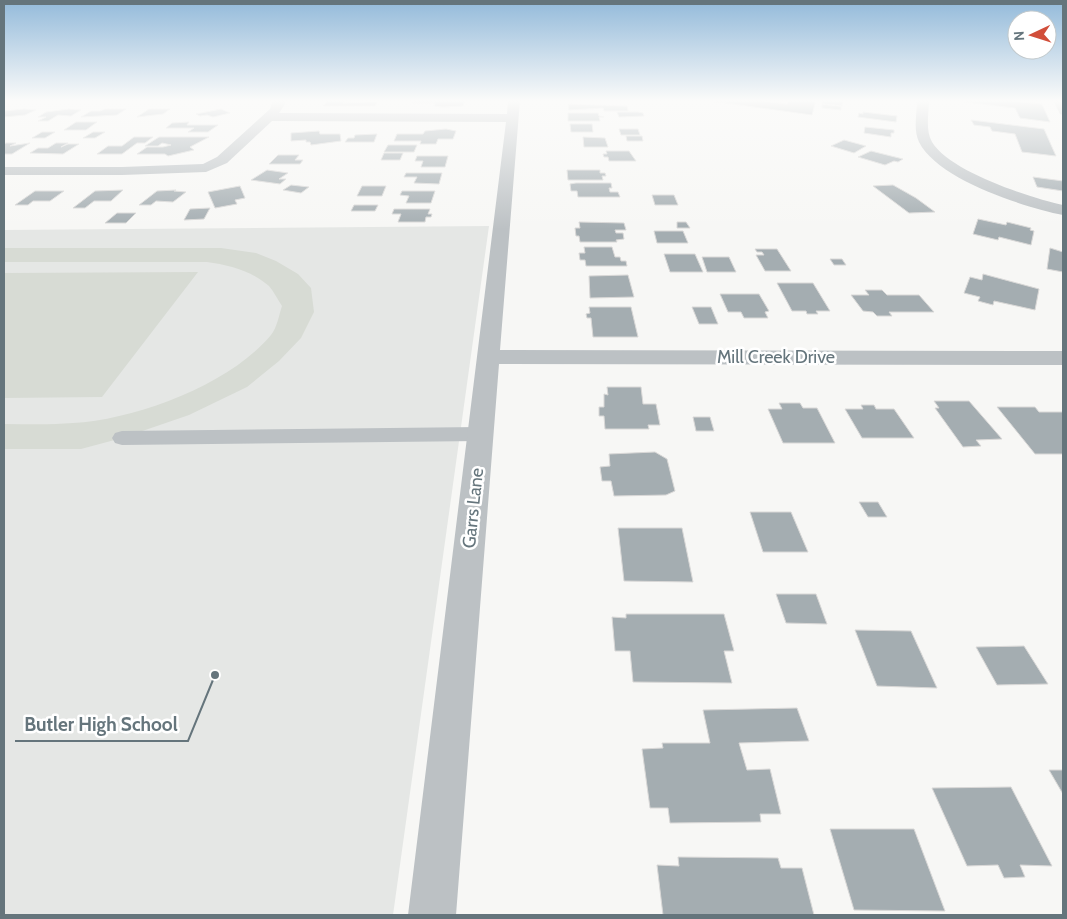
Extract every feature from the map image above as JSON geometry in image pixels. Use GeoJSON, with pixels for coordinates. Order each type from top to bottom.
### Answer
{"type":"FeatureCollection","features":[{"type":"Feature","properties":{"kind":"street"},"geometry":{"type":"LineString","coordinates":[[4,172],[199,169],[222,160],[240,143]]}},
{"type":"Feature","properties":{"kind":"street","name":"Garrs Lane"},"geometry":{"type":"LineString","coordinates":[[432,915],[510,143]]}},
{"type":"Feature","properties":{"kind":"street"},"geometry":{"type":"LineString","coordinates":[[927,143],[940,158],[995,191],[1026,202],[1063,210]]}},
{"type":"Feature","properties":{"kind":"street","name":"Mill Creek Drive"},"geometry":{"type":"LineString","coordinates":[[488,357],[1063,358]]}},
{"type":"Feature","properties":{"kind":"lane"},"geometry":{"type":"LineString","coordinates":[[122,438],[480,434]]}},
{"type":"Feature","properties":{"kind":"shaded area"},"geometry":{"type":"Polygon","coordinates":[[[489,226],[393,915],[4,915],[4,230],[489,226]]]}},
{"type":"Feature","properties":{"kind":"shaded area"},"geometry":{"type":"Polygon","coordinates":[[[4,248],[221,248],[256,253],[276,261],[298,274],[311,288],[314,312],[301,338],[279,361],[247,387],[189,415],[122,438],[81,449],[4,449],[4,424],[73,423],[125,415],[153,407],[207,384],[253,353],[271,335],[282,306],[271,288],[255,276],[224,265],[207,262],[4,262],[4,248]]]}},
{"type":"Feature","properties":{"kind":"shaded area"},"geometry":{"type":"Polygon","coordinates":[[[198,272],[102,397],[4,398],[4,273],[198,272]]]}},
{"type":"Feature","properties":{"kind":"building"},"geometry":{"type":"Polygon","coordinates":[[[16,143],[10,146],[30,143],[12,154],[4,154],[4,144],[16,143]]]}},
{"type":"Feature","properties":{"kind":"building"},"geometry":{"type":"Polygon","coordinates":[[[56,143],[68,143],[61,147],[68,144],[79,144],[63,154],[30,153],[38,148],[48,148],[56,143]]]}},
{"type":"Feature","properties":{"kind":"building"},"geometry":{"type":"Polygon","coordinates":[[[126,143],[145,143],[137,143],[122,154],[97,154],[108,146],[122,146],[126,143]]]}},
{"type":"Feature","properties":{"kind":"building"},"geometry":{"type":"Polygon","coordinates":[[[150,143],[198,143],[190,147],[194,150],[168,156],[165,154],[137,154],[147,147],[171,145],[162,143],[158,146],[145,146],[150,143]]]}},
{"type":"Feature","properties":{"kind":"building"},"geometry":{"type":"Polygon","coordinates":[[[310,143],[327,143],[311,145],[310,143]]]}},
{"type":"Feature","properties":{"kind":"building"},"geometry":{"type":"Polygon","coordinates":[[[420,143],[436,143],[436,144],[420,143]]]}},
{"type":"Feature","properties":{"kind":"building"},"geometry":{"type":"Polygon","coordinates":[[[584,143],[607,143],[608,147],[584,147],[584,143]]]}},
{"type":"Feature","properties":{"kind":"building"},"geometry":{"type":"Polygon","coordinates":[[[838,143],[855,143],[866,146],[854,153],[831,146],[838,143]]]}},
{"type":"Feature","properties":{"kind":"building"},"geometry":{"type":"Polygon","coordinates":[[[1018,143],[1050,143],[1056,156],[1022,152],[1018,143]]]}},
{"type":"Feature","properties":{"kind":"building"},"geometry":{"type":"Polygon","coordinates":[[[388,145],[417,145],[414,152],[384,152],[388,145]]]}},
{"type":"Feature","properties":{"kind":"building"},"geometry":{"type":"Polygon","coordinates":[[[606,151],[629,151],[636,161],[609,161],[608,157],[604,157],[603,154],[607,154],[606,151]]]}},
{"type":"Feature","properties":{"kind":"building"},"geometry":{"type":"Polygon","coordinates":[[[871,151],[903,159],[885,165],[858,157],[871,151]]]}},
{"type":"Feature","properties":{"kind":"building"},"geometry":{"type":"Polygon","coordinates":[[[384,153],[403,153],[400,160],[381,160],[384,153]]]}},
{"type":"Feature","properties":{"kind":"building"},"geometry":{"type":"Polygon","coordinates":[[[278,155],[299,155],[295,160],[303,160],[300,164],[269,164],[278,155]]]}},
{"type":"Feature","properties":{"kind":"building"},"geometry":{"type":"Polygon","coordinates":[[[417,156],[448,156],[445,167],[421,167],[423,161],[415,161],[417,156]]]}},
{"type":"Feature","properties":{"kind":"building"},"geometry":{"type":"Polygon","coordinates":[[[267,170],[288,173],[279,179],[286,179],[280,184],[251,180],[267,170]]]}},
{"type":"Feature","properties":{"kind":"building"},"geometry":{"type":"Polygon","coordinates":[[[567,170],[600,170],[600,173],[605,173],[606,176],[602,176],[603,180],[568,180],[567,170]]]}},
{"type":"Feature","properties":{"kind":"building"},"geometry":{"type":"Polygon","coordinates":[[[406,173],[442,173],[439,184],[414,183],[417,177],[404,177],[406,173]]]}},
{"type":"Feature","properties":{"kind":"building"},"geometry":{"type":"Polygon","coordinates":[[[1033,177],[1063,181],[1063,191],[1037,187],[1033,177]]]}},
{"type":"Feature","properties":{"kind":"building"},"geometry":{"type":"Polygon","coordinates":[[[611,183],[612,188],[609,188],[610,192],[618,192],[620,197],[578,197],[577,191],[571,191],[570,184],[611,183]]]}},
{"type":"Feature","properties":{"kind":"building"},"geometry":{"type":"Polygon","coordinates":[[[291,185],[309,187],[301,193],[283,190],[291,185]]]}},
{"type":"Feature","properties":{"kind":"building"},"geometry":{"type":"Polygon","coordinates":[[[893,185],[916,198],[935,212],[909,213],[873,186],[893,185]]]}},
{"type":"Feature","properties":{"kind":"building"},"geometry":{"type":"Polygon","coordinates":[[[240,186],[245,198],[235,200],[237,204],[215,208],[208,192],[240,186]]]}},
{"type":"Feature","properties":{"kind":"building"},"geometry":{"type":"Polygon","coordinates":[[[362,186],[386,186],[382,196],[357,196],[362,186]]]}},
{"type":"Feature","properties":{"kind":"building"},"geometry":{"type":"Polygon","coordinates":[[[123,190],[111,201],[94,201],[85,208],[73,208],[95,191],[123,190]]]}},
{"type":"Feature","properties":{"kind":"building"},"geometry":{"type":"Polygon","coordinates":[[[176,190],[174,191],[186,192],[173,202],[156,201],[151,205],[139,205],[157,191],[176,190]]]}},
{"type":"Feature","properties":{"kind":"building"},"geometry":{"type":"Polygon","coordinates":[[[35,191],[64,191],[50,201],[33,201],[28,205],[15,205],[35,191]]]}},
{"type":"Feature","properties":{"kind":"building"},"geometry":{"type":"Polygon","coordinates":[[[402,191],[435,191],[431,203],[406,203],[409,196],[400,195],[402,191]]]}},
{"type":"Feature","properties":{"kind":"building"},"geometry":{"type":"Polygon","coordinates":[[[652,195],[674,195],[678,205],[655,205],[652,195]]]}},
{"type":"Feature","properties":{"kind":"building"},"geometry":{"type":"Polygon","coordinates":[[[354,205],[378,205],[375,211],[351,211],[354,205]]]}},
{"type":"Feature","properties":{"kind":"building"},"geometry":{"type":"Polygon","coordinates":[[[210,208],[204,219],[184,220],[190,209],[210,208]]]}},
{"type":"Feature","properties":{"kind":"building"},"geometry":{"type":"Polygon","coordinates":[[[394,209],[430,209],[428,214],[432,214],[431,217],[426,217],[425,222],[398,222],[401,214],[392,214],[394,209]]]}},
{"type":"Feature","properties":{"kind":"building"},"geometry":{"type":"Polygon","coordinates":[[[117,213],[136,213],[126,223],[105,223],[117,213]]]}},
{"type":"Feature","properties":{"kind":"building"},"geometry":{"type":"Polygon","coordinates":[[[978,219],[1006,225],[1007,222],[1031,228],[1030,230],[1034,231],[1031,245],[999,237],[998,240],[973,234],[978,219]]]}},
{"type":"Feature","properties":{"kind":"building"},"geometry":{"type":"Polygon","coordinates":[[[579,222],[624,223],[626,230],[615,230],[616,233],[623,233],[624,239],[616,240],[617,242],[580,242],[579,236],[576,236],[575,228],[580,228],[579,222]]]}},
{"type":"Feature","properties":{"kind":"building"},"geometry":{"type":"Polygon","coordinates":[[[677,222],[686,222],[690,228],[677,228],[677,222]]]}},
{"type":"Feature","properties":{"kind":"building"},"geometry":{"type":"Polygon","coordinates":[[[654,231],[683,231],[688,243],[657,243],[654,231]]]}},
{"type":"Feature","properties":{"kind":"building"},"geometry":{"type":"Polygon","coordinates":[[[584,247],[612,247],[615,257],[620,257],[621,261],[626,261],[627,266],[586,266],[585,260],[580,260],[579,253],[585,253],[584,247]]]}},
{"type":"Feature","properties":{"kind":"building"},"geometry":{"type":"Polygon","coordinates":[[[1050,248],[1063,252],[1063,272],[1047,269],[1050,248]]]}},
{"type":"Feature","properties":{"kind":"building"},"geometry":{"type":"Polygon","coordinates":[[[755,249],[777,249],[791,271],[765,271],[756,255],[764,255],[755,249]]]}},
{"type":"Feature","properties":{"kind":"building"},"geometry":{"type":"Polygon","coordinates":[[[664,254],[695,254],[703,272],[670,272],[664,254]]]}},
{"type":"Feature","properties":{"kind":"building"},"geometry":{"type":"Polygon","coordinates":[[[702,257],[729,257],[736,272],[707,272],[702,257]]]}},
{"type":"Feature","properties":{"kind":"building"},"geometry":{"type":"Polygon","coordinates":[[[830,259],[842,259],[846,265],[834,265],[830,259]]]}},
{"type":"Feature","properties":{"kind":"building"},"geometry":{"type":"Polygon","coordinates":[[[983,274],[1039,289],[1035,310],[994,301],[993,305],[978,301],[980,297],[964,293],[970,277],[982,280],[983,274]]]}},
{"type":"Feature","properties":{"kind":"building"},"geometry":{"type":"Polygon","coordinates":[[[628,275],[634,297],[590,298],[589,276],[628,275]]]}},
{"type":"Feature","properties":{"kind":"building"},"geometry":{"type":"Polygon","coordinates":[[[777,283],[813,283],[830,311],[816,311],[818,314],[807,314],[806,311],[792,311],[777,283]]]}},
{"type":"Feature","properties":{"kind":"building"},"geometry":{"type":"Polygon","coordinates":[[[865,290],[882,290],[887,295],[919,295],[934,312],[889,312],[892,316],[877,316],[873,312],[863,311],[851,295],[869,295],[865,290]]]}},
{"type":"Feature","properties":{"kind":"building"},"geometry":{"type":"Polygon","coordinates":[[[720,294],[759,294],[769,311],[765,312],[768,318],[744,318],[741,312],[728,312],[720,294]]]}},
{"type":"Feature","properties":{"kind":"building"},"geometry":{"type":"Polygon","coordinates":[[[589,307],[631,307],[638,337],[593,337],[591,318],[587,318],[586,314],[590,313],[589,307]]]}},
{"type":"Feature","properties":{"kind":"building"},"geometry":{"type":"Polygon","coordinates":[[[692,307],[711,307],[718,324],[699,324],[692,307]]]}},
{"type":"Feature","properties":{"kind":"building"},"geometry":{"type":"Polygon","coordinates":[[[607,387],[641,387],[643,404],[656,404],[660,425],[648,425],[649,429],[605,429],[604,416],[599,416],[599,407],[604,407],[604,394],[608,395],[607,387]]]}},
{"type":"Feature","properties":{"kind":"building"},"geometry":{"type":"Polygon","coordinates":[[[934,401],[969,401],[1002,439],[976,440],[981,446],[963,447],[935,408],[939,408],[934,401]]]}},
{"type":"Feature","properties":{"kind":"building"},"geometry":{"type":"Polygon","coordinates":[[[779,403],[800,403],[803,408],[817,408],[835,443],[783,443],[768,409],[782,409],[779,403]]]}},
{"type":"Feature","properties":{"kind":"building"},"geometry":{"type":"Polygon","coordinates":[[[861,405],[874,405],[876,409],[894,409],[914,438],[862,438],[845,409],[863,409],[861,405]]]}},
{"type":"Feature","properties":{"kind":"building"},"geometry":{"type":"Polygon","coordinates":[[[997,407],[1035,407],[1039,412],[1063,412],[1063,454],[1035,454],[997,407]]]}},
{"type":"Feature","properties":{"kind":"building"},"geometry":{"type":"Polygon","coordinates":[[[693,417],[710,417],[714,431],[696,431],[693,417]]]}},
{"type":"Feature","properties":{"kind":"building"},"geometry":{"type":"Polygon","coordinates":[[[655,452],[667,459],[675,491],[666,495],[614,496],[611,481],[602,481],[600,467],[610,466],[609,454],[655,452]]]}},
{"type":"Feature","properties":{"kind":"building"},"geometry":{"type":"Polygon","coordinates":[[[859,502],[878,502],[887,517],[868,517],[859,502]]]}},
{"type":"Feature","properties":{"kind":"building"},"geometry":{"type":"Polygon","coordinates":[[[750,512],[791,512],[808,552],[763,552],[750,512]]]}},
{"type":"Feature","properties":{"kind":"building"},"geometry":{"type":"Polygon","coordinates":[[[618,528],[682,528],[693,582],[624,581],[618,528]]]}},
{"type":"Feature","properties":{"kind":"building"},"geometry":{"type":"Polygon","coordinates":[[[776,594],[816,594],[827,624],[786,623],[776,594]]]}},
{"type":"Feature","properties":{"kind":"building"},"geometry":{"type":"Polygon","coordinates":[[[626,614],[724,614],[734,651],[724,651],[732,683],[633,682],[630,651],[615,651],[612,617],[626,618],[626,614]]]}},
{"type":"Feature","properties":{"kind":"building"},"geometry":{"type":"Polygon","coordinates":[[[855,630],[911,631],[937,688],[877,686],[855,630]]]}},
{"type":"Feature","properties":{"kind":"building"},"geometry":{"type":"Polygon","coordinates":[[[1024,646],[1048,684],[997,685],[976,647],[1024,646]]]}},
{"type":"Feature","properties":{"kind":"building"},"geometry":{"type":"Polygon","coordinates":[[[797,708],[809,741],[739,743],[747,770],[770,769],[781,814],[760,814],[761,822],[670,823],[668,808],[650,808],[642,749],[663,748],[662,743],[710,743],[703,710],[797,708]]]}},
{"type":"Feature","properties":{"kind":"building"},"geometry":{"type":"Polygon","coordinates":[[[1049,770],[1063,770],[1063,794],[1049,770]]]}},
{"type":"Feature","properties":{"kind":"building"},"geometry":{"type":"Polygon","coordinates":[[[1011,787],[1052,866],[1020,865],[1025,877],[1004,878],[998,865],[967,866],[932,788],[1011,787]]]}},
{"type":"Feature","properties":{"kind":"building"},"geometry":{"type":"Polygon","coordinates":[[[830,829],[914,829],[945,911],[854,910],[830,829]]]}},
{"type":"Feature","properties":{"kind":"building"},"geometry":{"type":"Polygon","coordinates":[[[678,857],[778,858],[781,868],[802,868],[814,915],[663,915],[657,865],[679,866],[678,857]]]}},
{"type":"Feature","properties":{"kind":"place","name":"Butler High School"},"geometry":{"type":"Point","coordinates":[215,675]}}]}
